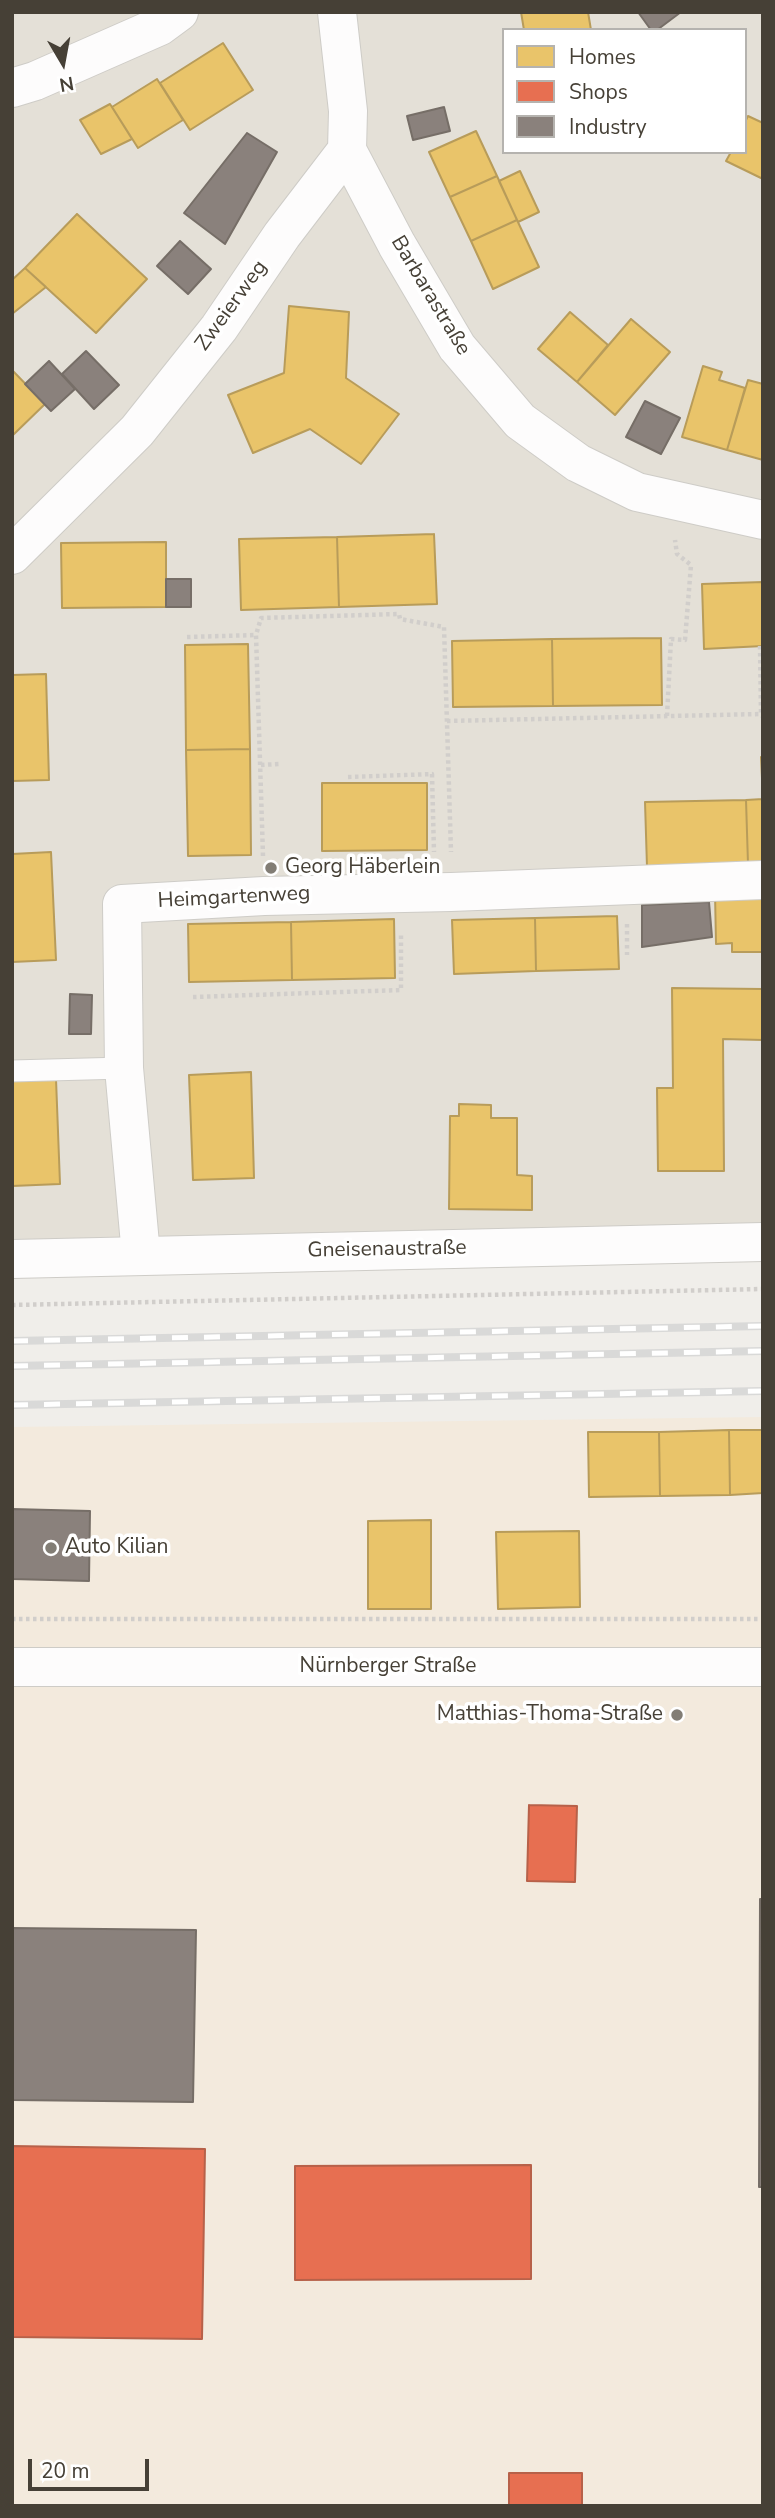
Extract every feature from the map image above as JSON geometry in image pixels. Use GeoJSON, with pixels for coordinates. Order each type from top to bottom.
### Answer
{"type":"FeatureCollection","features":[{"type":"Feature","properties":{"kind":"street"},"geometry":{"type":"LineString","coordinates":[[12,88],[35,81],[160,26],[179,12]]}},
{"type":"Feature","properties":{"kind":"street"},"geometry":{"type":"LineString","coordinates":[[337,12],[348,111],[347,150]]}},
{"type":"Feature","properties":{"kind":"street","name":"Barbarastraße"},"geometry":{"type":"LineString","coordinates":[[347,150],[397,245],[457,347],[520,421],[578,463],[637,492],[763,520]]}},
{"type":"Feature","properties":{"kind":"street","name":"Zweierweg"},"geometry":{"type":"LineString","coordinates":[[18,538],[137,431],[219,328],[282,235],[347,150]]}},
{"type":"Feature","properties":{"kind":"street","name":"Heimgartenweg"},"geometry":{"type":"LineString","coordinates":[[141,1255],[124,1068],[122,904],[264,896],[763,880]]}},
{"type":"Feature","properties":{"kind":"street","name":"Gneisenaustraße"},"geometry":{"type":"LineString","coordinates":[[12,1259],[763,1242]]}},
{"type":"Feature","properties":{"kind":"street","name":"Nürnberger Straße"},"geometry":{"type":"LineString","coordinates":[[12,1667],[763,1667]]}},
{"type":"Feature","properties":{"kind":"lane"},"geometry":{"type":"LineString","coordinates":[[12,1071],[124,1068]]}},
{"type":"Feature","properties":{"kind":"path"},"geometry":{"type":"LineString","coordinates":[[667,716],[671,639],[685,640],[691,565],[677,554],[675,539]]}},
{"type":"Feature","properties":{"kind":"path"},"geometry":{"type":"LineString","coordinates":[[264,896],[256,635],[261,618],[399,614],[400,619],[444,627],[451,853]]}},
{"type":"Feature","properties":{"kind":"path"},"geometry":{"type":"LineString","coordinates":[[187,637],[256,635]]}},
{"type":"Feature","properties":{"kind":"path"},"geometry":{"type":"LineString","coordinates":[[447,722],[762,716],[760,646]]}},
{"type":"Feature","properties":{"kind":"path"},"geometry":{"type":"LineString","coordinates":[[261,765],[279,764]]}},
{"type":"Feature","properties":{"kind":"path"},"geometry":{"type":"LineString","coordinates":[[193,997],[401,990],[418,892],[432,774],[348,777]]}},
{"type":"Feature","properties":{"kind":"path"},"geometry":{"type":"LineString","coordinates":[[627,913],[627,955]]}},
{"type":"Feature","properties":{"kind":"path"},"geometry":{"type":"LineString","coordinates":[[12,1305],[763,1289]]}},
{"type":"Feature","properties":{"kind":"path"},"geometry":{"type":"LineString","coordinates":[[12,1619],[763,1619]]}},
{"type":"Feature","properties":{"kind":"shaded area"},"geometry":{"type":"Polygon","coordinates":[[[12,12],[763,12],[763,1246],[12,1268],[12,12]]]}},
{"type":"Feature","properties":{"kind":"shaded area"},"geometry":{"type":"Polygon","coordinates":[[[763,1417],[763,2506],[12,2506],[12,1427],[763,1417]]]}},
{"type":"Feature","properties":{"kind":"building: Homes"},"geometry":{"type":"Polygon","coordinates":[[[521,12],[588,12],[591,28],[524,28],[521,12]]]}},
{"type":"Feature","properties":{"kind":"building: Homes"},"geometry":{"type":"Polygon","coordinates":[[[223,43],[253,90],[190,130],[160,83],[223,43]]]}},
{"type":"Feature","properties":{"kind":"building: Homes"},"geometry":{"type":"Polygon","coordinates":[[[157,79],[183,120],[138,148],[112,107],[157,79]]]}},
{"type":"Feature","properties":{"kind":"building: Homes"},"geometry":{"type":"Polygon","coordinates":[[[110,104],[132,139],[101,154],[80,120],[110,104]]]}},
{"type":"Feature","properties":{"kind":"building: Homes"},"geometry":{"type":"Polygon","coordinates":[[[748,116],[763,123],[763,179],[726,161],[730,154],[747,154],[748,116]]]}},
{"type":"Feature","properties":{"kind":"building: Homes"},"geometry":{"type":"Polygon","coordinates":[[[476,131],[497,176],[450,197],[429,152],[476,131]]]}},
{"type":"Feature","properties":{"kind":"building: Homes"},"geometry":{"type":"Polygon","coordinates":[[[520,171],[539,212],[518,222],[499,181],[520,171]]]}},
{"type":"Feature","properties":{"kind":"building: Homes"},"geometry":{"type":"Polygon","coordinates":[[[497,176],[517,220],[471,241],[450,197],[497,176]]]}},
{"type":"Feature","properties":{"kind":"building: Homes"},"geometry":{"type":"Polygon","coordinates":[[[77,214],[147,279],[96,333],[25,268],[77,214]]]}},
{"type":"Feature","properties":{"kind":"building: Homes"},"geometry":{"type":"Polygon","coordinates":[[[517,220],[539,267],[493,289],[471,241],[517,220]]]}},
{"type":"Feature","properties":{"kind":"building: Homes"},"geometry":{"type":"Polygon","coordinates":[[[25,268],[46,287],[12,314],[12,280],[25,268]]]}},
{"type":"Feature","properties":{"kind":"building: Homes"},"geometry":{"type":"Polygon","coordinates":[[[289,306],[349,312],[346,378],[399,414],[361,464],[310,429],[253,453],[228,395],[284,373],[289,306]]]}},
{"type":"Feature","properties":{"kind":"building: Homes"},"geometry":{"type":"Polygon","coordinates":[[[570,312],[608,345],[577,382],[538,349],[570,312]]]}},
{"type":"Feature","properties":{"kind":"building: Homes"},"geometry":{"type":"Polygon","coordinates":[[[631,319],[670,352],[615,415],[577,382],[631,319]]]}},
{"type":"Feature","properties":{"kind":"building: Homes"},"geometry":{"type":"Polygon","coordinates":[[[703,366],[722,372],[719,380],[745,388],[727,450],[682,437],[703,366]]]}},
{"type":"Feature","properties":{"kind":"building: Homes"},"geometry":{"type":"Polygon","coordinates":[[[12,370],[45,404],[12,436],[12,370]]]}},
{"type":"Feature","properties":{"kind":"building: Homes"},"geometry":{"type":"Polygon","coordinates":[[[748,380],[763,384],[763,460],[727,450],[748,380]]]}},
{"type":"Feature","properties":{"kind":"building: Homes"},"geometry":{"type":"Polygon","coordinates":[[[434,534],[437,604],[339,607],[337,537],[434,534]]]}},
{"type":"Feature","properties":{"kind":"building: Homes"},"geometry":{"type":"Polygon","coordinates":[[[337,537],[339,607],[241,610],[239,539],[337,537]]]}},
{"type":"Feature","properties":{"kind":"building: Homes"},"geometry":{"type":"Polygon","coordinates":[[[166,542],[166,607],[62,608],[61,543],[166,542]]]}},
{"type":"Feature","properties":{"kind":"building: Homes"},"geometry":{"type":"Polygon","coordinates":[[[763,582],[763,646],[704,649],[702,584],[763,582]]]}},
{"type":"Feature","properties":{"kind":"building: Homes"},"geometry":{"type":"Polygon","coordinates":[[[661,638],[662,705],[553,706],[552,639],[661,638]]]}},
{"type":"Feature","properties":{"kind":"building: Homes"},"geometry":{"type":"Polygon","coordinates":[[[552,639],[553,706],[453,707],[452,641],[552,639]]]}},
{"type":"Feature","properties":{"kind":"building: Homes"},"geometry":{"type":"Polygon","coordinates":[[[248,644],[250,749],[186,750],[185,645],[248,644]]]}},
{"type":"Feature","properties":{"kind":"building: Homes"},"geometry":{"type":"Polygon","coordinates":[[[46,674],[49,780],[12,781],[12,675],[46,674]]]}},
{"type":"Feature","properties":{"kind":"building: Homes"},"geometry":{"type":"Polygon","coordinates":[[[250,749],[251,855],[188,856],[186,750],[250,749]]]}},
{"type":"Feature","properties":{"kind":"building: Homes"},"geometry":{"type":"Polygon","coordinates":[[[761,757],[763,757],[763,799],[761,757]]]}},
{"type":"Feature","properties":{"kind":"building: Homes"},"geometry":{"type":"Polygon","coordinates":[[[322,783],[427,783],[427,850],[322,851],[322,783]]]}},
{"type":"Feature","properties":{"kind":"building: Homes"},"geometry":{"type":"Polygon","coordinates":[[[763,799],[763,863],[748,864],[746,800],[763,799]]]}},
{"type":"Feature","properties":{"kind":"building: Homes"},"geometry":{"type":"Polygon","coordinates":[[[746,800],[748,864],[647,867],[645,802],[746,800]]]}},
{"type":"Feature","properties":{"kind":"building: Homes"},"geometry":{"type":"Polygon","coordinates":[[[51,852],[56,960],[12,962],[12,854],[51,852]]]}},
{"type":"Feature","properties":{"kind":"building: Homes"},"geometry":{"type":"Polygon","coordinates":[[[763,892],[763,952],[732,952],[732,943],[716,944],[715,893],[763,892]]]}},
{"type":"Feature","properties":{"kind":"building: Homes"},"geometry":{"type":"Polygon","coordinates":[[[617,916],[619,969],[536,971],[535,918],[617,916]]]}},
{"type":"Feature","properties":{"kind":"building: Homes"},"geometry":{"type":"Polygon","coordinates":[[[535,918],[536,971],[454,974],[452,920],[535,918]]]}},
{"type":"Feature","properties":{"kind":"building: Homes"},"geometry":{"type":"Polygon","coordinates":[[[394,919],[395,978],[292,980],[291,922],[394,919]]]}},
{"type":"Feature","properties":{"kind":"building: Homes"},"geometry":{"type":"Polygon","coordinates":[[[291,922],[292,980],[189,982],[188,924],[291,922]]]}},
{"type":"Feature","properties":{"kind":"building: Homes"},"geometry":{"type":"Polygon","coordinates":[[[672,988],[763,989],[763,1040],[723,1039],[724,1171],[658,1171],[657,1088],[673,1088],[672,988]]]}},
{"type":"Feature","properties":{"kind":"building: Homes"},"geometry":{"type":"Polygon","coordinates":[[[251,1072],[254,1178],[193,1180],[189,1075],[251,1072]]]}},
{"type":"Feature","properties":{"kind":"building: Homes"},"geometry":{"type":"Polygon","coordinates":[[[56,1079],[60,1184],[12,1186],[12,1081],[56,1079]]]}},
{"type":"Feature","properties":{"kind":"building: Homes"},"geometry":{"type":"Polygon","coordinates":[[[459,1104],[491,1105],[491,1118],[517,1118],[517,1175],[532,1176],[532,1210],[449,1209],[450,1116],[459,1116],[459,1104]]]}},
{"type":"Feature","properties":{"kind":"building: Homes"},"geometry":{"type":"Polygon","coordinates":[[[729,1430],[730,1495],[660,1496],[659,1432],[729,1430]]]}},
{"type":"Feature","properties":{"kind":"building: Homes"},"geometry":{"type":"Polygon","coordinates":[[[729,1430],[763,1430],[763,1493],[730,1495],[729,1430]]]}},
{"type":"Feature","properties":{"kind":"building: Homes"},"geometry":{"type":"Polygon","coordinates":[[[588,1432],[659,1432],[660,1496],[589,1497],[588,1432]]]}},
{"type":"Feature","properties":{"kind":"building: Homes"},"geometry":{"type":"Polygon","coordinates":[[[431,1520],[431,1609],[368,1609],[368,1521],[431,1520]]]}},
{"type":"Feature","properties":{"kind":"building: Homes"},"geometry":{"type":"Polygon","coordinates":[[[579,1531],[580,1607],[498,1609],[496,1532],[579,1531]]]}},
{"type":"Feature","properties":{"kind":"building: Shops"},"geometry":{"type":"Polygon","coordinates":[[[529,1805],[577,1806],[575,1882],[527,1881],[529,1805]]]}},
{"type":"Feature","properties":{"kind":"building: Shops"},"geometry":{"type":"Polygon","coordinates":[[[12,2146],[205,2149],[202,2339],[12,2337],[12,2146]]]}},
{"type":"Feature","properties":{"kind":"building: Shops"},"geometry":{"type":"Polygon","coordinates":[[[531,2165],[531,2279],[295,2280],[295,2166],[531,2165]]]}},
{"type":"Feature","properties":{"kind":"building: Shops"},"geometry":{"type":"Polygon","coordinates":[[[509,2473],[582,2473],[582,2506],[509,2506],[509,2473]]]}},
{"type":"Feature","properties":{"kind":"building: Industry"},"geometry":{"type":"Polygon","coordinates":[[[638,12],[681,12],[660,28],[650,28],[638,12]]]}},
{"type":"Feature","properties":{"kind":"building: Industry"},"geometry":{"type":"Polygon","coordinates":[[[444,107],[450,131],[413,140],[407,116],[444,107]]]}},
{"type":"Feature","properties":{"kind":"building: Industry"},"geometry":{"type":"Polygon","coordinates":[[[247,133],[277,152],[225,244],[184,213],[247,133]]]}},
{"type":"Feature","properties":{"kind":"building: Industry"},"geometry":{"type":"Polygon","coordinates":[[[180,241],[211,269],[188,294],[157,266],[180,241]]]}},
{"type":"Feature","properties":{"kind":"building: Industry"},"geometry":{"type":"Polygon","coordinates":[[[86,351],[119,385],[94,409],[62,374],[86,351]]]}},
{"type":"Feature","properties":{"kind":"building: Industry"},"geometry":{"type":"Polygon","coordinates":[[[49,361],[75,389],[51,411],[25,384],[49,361]]]}},
{"type":"Feature","properties":{"kind":"building: Industry"},"geometry":{"type":"Polygon","coordinates":[[[645,401],[680,418],[661,454],[626,437],[645,401]]]}},
{"type":"Feature","properties":{"kind":"building: Industry"},"geometry":{"type":"Polygon","coordinates":[[[166,579],[191,579],[191,607],[166,607],[166,579]]]}},
{"type":"Feature","properties":{"kind":"building: Industry"},"geometry":{"type":"Polygon","coordinates":[[[709,902],[712,937],[642,947],[642,905],[709,902]]]}},
{"type":"Feature","properties":{"kind":"building: Industry"},"geometry":{"type":"Polygon","coordinates":[[[70,994],[92,995],[91,1034],[69,1034],[70,994]]]}},
{"type":"Feature","properties":{"kind":"building: Industry"},"geometry":{"type":"Polygon","coordinates":[[[12,1509],[90,1511],[89,1581],[12,1579],[12,1509]]]}},
{"type":"Feature","properties":{"kind":"building: Industry"},"geometry":{"type":"Polygon","coordinates":[[[760,1899],[763,1899],[763,2187],[759,2187],[760,1899]]]}},
{"type":"Feature","properties":{"kind":"building: Industry"},"geometry":{"type":"Polygon","coordinates":[[[12,1928],[196,1930],[193,2102],[12,2100],[12,1928]]]}},
{"type":"Feature","properties":{"kind":"railway"},"geometry":{"type":"LineString","coordinates":[[12,1341],[763,1326]]}},
{"type":"Feature","properties":{"kind":"railway"},"geometry":{"type":"LineString","coordinates":[[12,1366],[763,1351]]}},
{"type":"Feature","properties":{"kind":"railway"},"geometry":{"type":"LineString","coordinates":[[12,1405],[763,1391]]}},
{"type":"Feature","properties":{"kind":"place","name":"Georg Häberlein"},"geometry":{"type":"Point","coordinates":[271,868]}},
{"type":"Feature","properties":{"kind":"place","name":"Auto Kilian"},"geometry":{"type":"Point","coordinates":[51,1548]}},
{"type":"Feature","properties":{"kind":"place","name":"Matthias-Thoma-Straße"},"geometry":{"type":"Point","coordinates":[677,1715]}}]}
